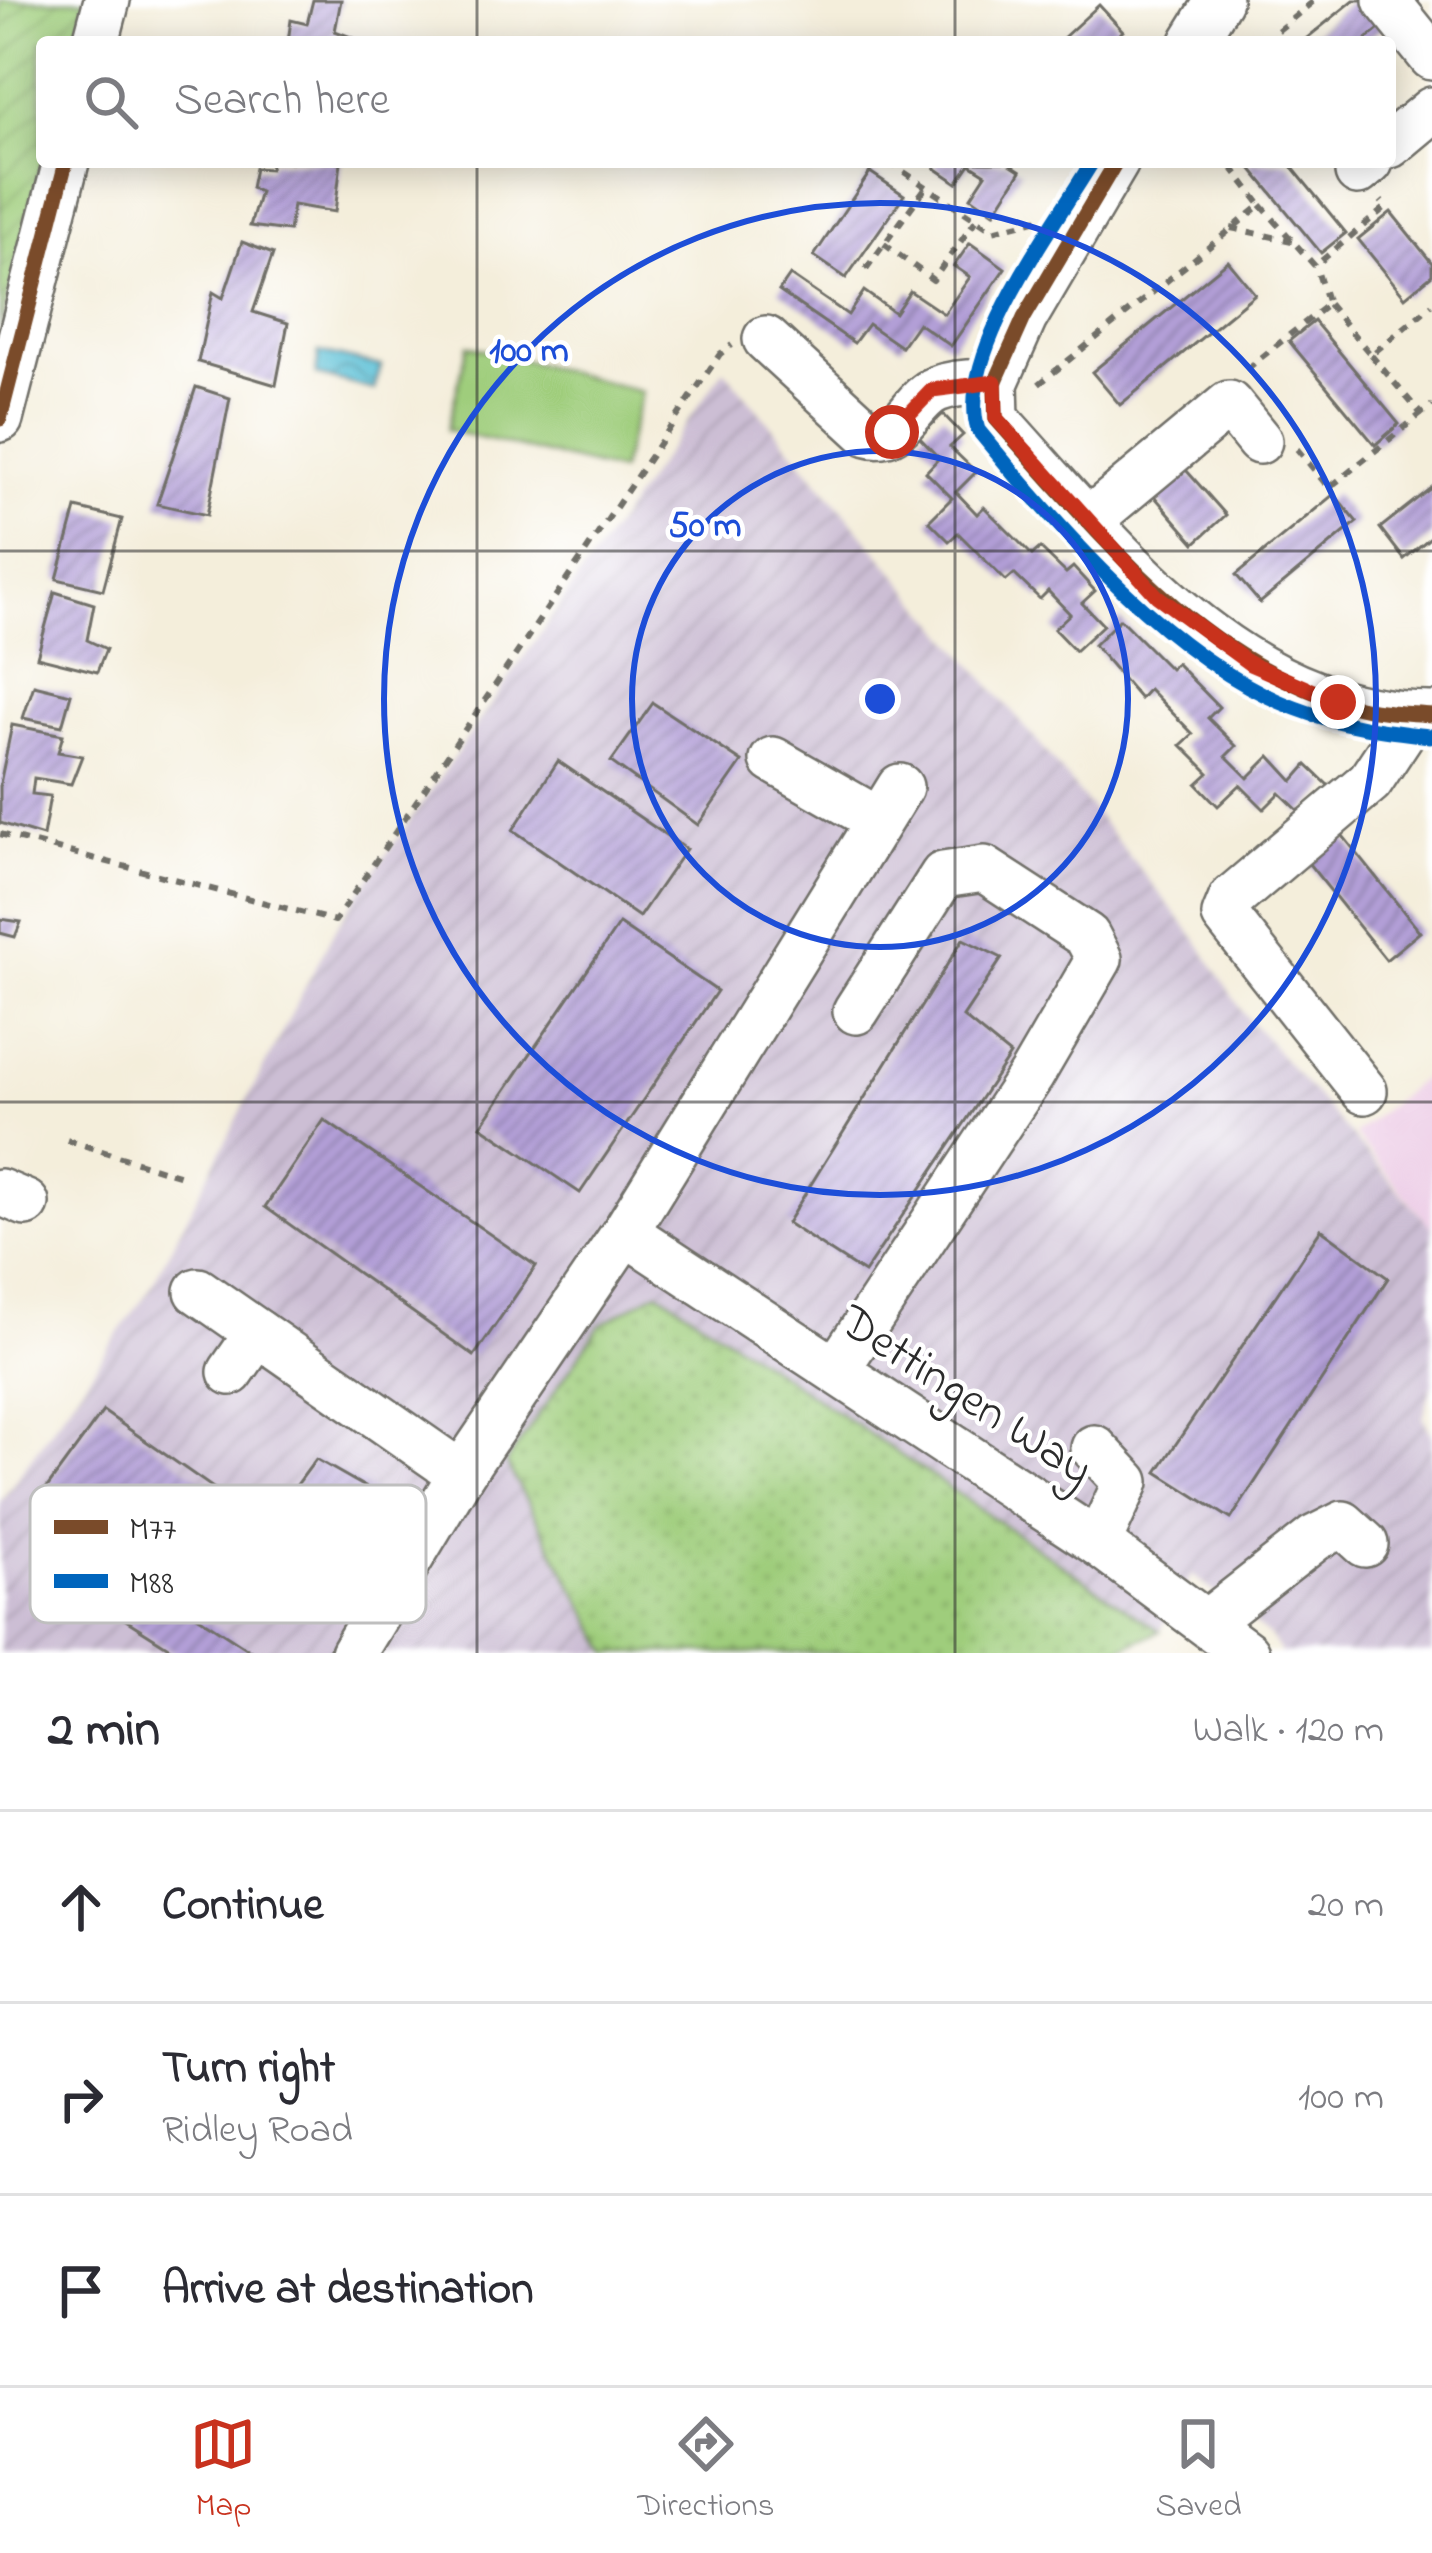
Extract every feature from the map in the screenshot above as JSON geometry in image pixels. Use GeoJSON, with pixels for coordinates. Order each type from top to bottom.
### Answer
{"type":"FeatureCollection","features":[{"type":"Feature","properties":{"kind":"street"},"geometry":{"type":"LineString","coordinates":[[98,36],[107,0]]}},
{"type":"Feature","properties":{"kind":"street"},"geometry":{"type":"LineString","coordinates":[[1196,36],[1219,0]]}},
{"type":"Feature","properties":{"kind":"street"},"geometry":{"type":"LineString","coordinates":[[1387,0],[1432,57]]}},
{"type":"Feature","properties":{"kind":"street"},"geometry":{"type":"LineString","coordinates":[[1396,141],[1432,110]]}},
{"type":"Feature","properties":{"kind":"street"},"geometry":{"type":"LineString","coordinates":[[0,419],[64,168]]}},
{"type":"Feature","properties":{"kind":"street"},"geometry":{"type":"LineString","coordinates":[[996,400],[1024,318],[1117,186]]}},
{"type":"Feature","properties":{"kind":"street"},"geometry":{"type":"LineString","coordinates":[[766,339],[868,433],[879,436],[892,432],[932,390],[996,400],[1088,520],[1157,596],[1250,664],[1338,702],[1422,716],[1370,781],[1232,898],[1226,915],[1364,1091]]}},
{"type":"Feature","properties":{"kind":"street"},"geometry":{"type":"LineString","coordinates":[[1088,520],[1229,404],[1259,441]]}},
{"type":"Feature","properties":{"kind":"street"},"geometry":{"type":"LineString","coordinates":[[426,1532],[625,1232],[889,804],[772,760]]}},
{"type":"Feature","properties":{"kind":"street"},"geometry":{"type":"LineString","coordinates":[[836,1370],[1033,1074],[1099,959],[1088,936],[984,869],[944,875],[856,1011]]}},
{"type":"Feature","properties":{"kind":"street","name":"Dettingen Way"},"geometry":{"type":"LineString","coordinates":[[625,1232],[1098,1543],[1209,1621],[1246,1653]]}},
{"type":"Feature","properties":{"kind":"street"},"geometry":{"type":"LineString","coordinates":[[198,1291],[461,1474]]}},
{"type":"Feature","properties":{"kind":"street"},"geometry":{"type":"LineString","coordinates":[[232,1372],[258,1333]]}},
{"type":"Feature","properties":{"kind":"street"},"geometry":{"type":"LineString","coordinates":[[1094,1448],[1126,1483],[1098,1543]]}},
{"type":"Feature","properties":{"kind":"street"},"geometry":{"type":"LineString","coordinates":[[1209,1621],[1343,1524],[1365,1544]]}},
{"type":"Feature","properties":{"kind":"street"},"geometry":{"type":"LineString","coordinates":[[353,1653],[371,1623]]}},
{"type":"Feature","properties":{"kind":"path"},"geometry":{"type":"LineString","coordinates":[[1271,36],[1315,0]]}},
{"type":"Feature","properties":{"kind":"path"},"geometry":{"type":"LineString","coordinates":[[899,168],[993,231],[1054,215]]}},
{"type":"Feature","properties":{"kind":"path"},"geometry":{"type":"LineString","coordinates":[[1233,168],[1315,266],[1328,304],[1421,414]]}},
{"type":"Feature","properties":{"kind":"path"},"geometry":{"type":"LineString","coordinates":[[1315,266],[1387,207],[1375,168]]}},
{"type":"Feature","properties":{"kind":"path"},"geometry":{"type":"LineString","coordinates":[[866,269],[926,187]]}},
{"type":"Feature","properties":{"kind":"path"},"geometry":{"type":"LineString","coordinates":[[996,400],[1261,205]]}},
{"type":"Feature","properties":{"kind":"path"},"geometry":{"type":"LineString","coordinates":[[884,244],[933,280],[976,220]]}},
{"type":"Feature","properties":{"kind":"path"},"geometry":{"type":"LineString","coordinates":[[1231,228],[1294,242]]}},
{"type":"Feature","properties":{"kind":"path"},"geometry":{"type":"LineString","coordinates":[[1229,404],[1241,374],[1328,304]]}},
{"type":"Feature","properties":{"kind":"path"},"geometry":{"type":"LineString","coordinates":[[1370,355],[1432,305]]}},
{"type":"Feature","properties":{"kind":"path"},"geometry":{"type":"LineString","coordinates":[[0,834],[335,921],[721,354],[740,339],[766,339]]}},
{"type":"Feature","properties":{"kind":"path"},"geometry":{"type":"LineString","coordinates":[[1259,441],[1279,428],[1329,488],[1432,405]]}},
{"type":"Feature","properties":{"kind":"path"},"geometry":{"type":"LineString","coordinates":[[67,1140],[181,1176]]}},
{"type":"Feature","properties":{"kind":"shaded area"},"geometry":{"type":"Polygon","coordinates":[[[724,369],[1036,740],[1197,940],[1244,1014],[1432,1228],[1432,1384],[1423,1418],[1432,1435],[1432,1653],[1281,1653],[1269,1636],[1192,1575],[1160,1631],[1110,1653],[0,1653],[0,1502],[149,1290],[336,927],[724,369]]]}},
{"type":"Feature","properties":{"kind":"shaded area"},"geometry":{"type":"Polygon","coordinates":[[[1432,1070],[1432,1228],[1354,1134],[1432,1070]]]}},
{"type":"Feature","properties":{"kind":"green space"},"geometry":{"type":"Polygon","coordinates":[[[0,0],[87,0],[77,36],[36,36],[36,168],[40,168],[0,329],[0,0]]]}},
{"type":"Feature","properties":{"kind":"green space"},"geometry":{"type":"Polygon","coordinates":[[[468,345],[642,392],[620,472],[447,430],[468,345]]]}},
{"type":"Feature","properties":{"kind":"green space"},"geometry":{"type":"Polygon","coordinates":[[[658,1291],[1160,1631],[1110,1653],[610,1653],[506,1463],[600,1325],[658,1291]]]}},
{"type":"Feature","properties":{"kind":"water"},"geometry":{"type":"Polygon","coordinates":[[[319,352],[381,366],[374,390],[316,375],[319,352]]]}},
{"type":"Feature","properties":{"kind":"building"},"geometry":{"type":"Polygon","coordinates":[[[313,0],[341,0],[335,31],[348,36],[289,36],[291,20],[307,24],[313,0]]]}},
{"type":"Feature","properties":{"kind":"building"},"geometry":{"type":"Polygon","coordinates":[[[1354,0],[1370,0],[1388,22],[1370,36],[1309,36],[1354,0]]]}},
{"type":"Feature","properties":{"kind":"building"},"geometry":{"type":"Polygon","coordinates":[[[1099,5],[1123,31],[1118,36],[1065,36],[1099,5]]]}},
{"type":"Feature","properties":{"kind":"building"},"geometry":{"type":"Polygon","coordinates":[[[255,168],[340,168],[335,212],[293,205],[289,231],[250,226],[260,192],[251,188],[255,168]]]}},
{"type":"Feature","properties":{"kind":"building"},"geometry":{"type":"Polygon","coordinates":[[[935,168],[967,168],[957,183],[935,168]]]}},
{"type":"Feature","properties":{"kind":"building"},"geometry":{"type":"Polygon","coordinates":[[[976,168],[1021,171],[994,213],[971,197],[986,174],[976,168]]]}},
{"type":"Feature","properties":{"kind":"building"},"geometry":{"type":"Polygon","coordinates":[[[1251,168],[1293,168],[1346,233],[1321,253],[1251,168]]]}},
{"type":"Feature","properties":{"kind":"building"},"geometry":{"type":"Polygon","coordinates":[[[870,172],[904,195],[846,278],[814,256],[870,172]]]}},
{"type":"Feature","properties":{"kind":"building"},"geometry":{"type":"Polygon","coordinates":[[[1391,212],[1432,263],[1432,275],[1405,297],[1358,239],[1391,212]]]}},
{"type":"Feature","properties":{"kind":"building"},"geometry":{"type":"Polygon","coordinates":[[[242,242],[273,254],[253,312],[288,323],[276,385],[198,362],[213,292],[223,298],[242,242]]]}},
{"type":"Feature","properties":{"kind":"building"},"geometry":{"type":"Polygon","coordinates":[[[970,243],[1005,268],[951,346],[918,323],[901,347],[868,324],[854,343],[779,291],[790,275],[848,315],[864,291],[895,313],[910,291],[944,314],[970,277],[954,266],[970,243]]]}},
{"type":"Feature","properties":{"kind":"building"},"geometry":{"type":"Polygon","coordinates":[[[1228,261],[1255,294],[1120,405],[1092,372],[1228,261]]]}},
{"type":"Feature","properties":{"kind":"building"},"geometry":{"type":"Polygon","coordinates":[[[1314,321],[1399,424],[1375,445],[1289,341],[1314,321]]]}},
{"type":"Feature","properties":{"kind":"building"},"geometry":{"type":"Polygon","coordinates":[[[196,387],[230,398],[207,515],[157,504],[196,387]]]}},
{"type":"Feature","properties":{"kind":"building"},"geometry":{"type":"Polygon","coordinates":[[[943,414],[963,435],[950,447],[976,472],[956,492],[977,514],[984,507],[1032,555],[1040,548],[1066,573],[1073,567],[1095,591],[1082,603],[1103,625],[1075,651],[1054,629],[1070,614],[1048,591],[1040,599],[1014,574],[1006,581],[958,533],[949,541],[929,521],[952,498],[926,472],[939,458],[919,437],[943,414]]]}},
{"type":"Feature","properties":{"kind":"building"},"geometry":{"type":"Polygon","coordinates":[[[1178,461],[1226,515],[1195,543],[1147,488],[1178,461]]]}},
{"type":"Feature","properties":{"kind":"building"},"geometry":{"type":"Polygon","coordinates":[[[1432,487],[1432,536],[1404,559],[1380,528],[1432,487]]]}},
{"type":"Feature","properties":{"kind":"building"},"geometry":{"type":"Polygon","coordinates":[[[1334,494],[1357,522],[1260,603],[1236,575],[1334,494]]]}},
{"type":"Feature","properties":{"kind":"building"},"geometry":{"type":"Polygon","coordinates":[[[76,508],[122,519],[103,590],[57,579],[76,508]]]}},
{"type":"Feature","properties":{"kind":"building"},"geometry":{"type":"Polygon","coordinates":[[[55,592],[94,604],[87,640],[106,649],[97,672],[37,657],[55,592]]]}},
{"type":"Feature","properties":{"kind":"building"},"geometry":{"type":"Polygon","coordinates":[[[1120,619],[1170,669],[1176,663],[1219,707],[1208,718],[1236,746],[1226,756],[1248,778],[1270,756],[1293,781],[1307,765],[1329,786],[1302,814],[1280,793],[1264,809],[1240,785],[1218,806],[1197,784],[1209,773],[1181,745],[1193,734],[1149,689],[1140,699],[1094,645],[1120,619]]]}},
{"type":"Feature","properties":{"kind":"building"},"geometry":{"type":"Polygon","coordinates":[[[34,685],[71,694],[62,726],[23,718],[34,685]]]}},
{"type":"Feature","properties":{"kind":"building"},"geometry":{"type":"Polygon","coordinates":[[[653,703],[742,762],[698,825],[611,762],[653,703]]]}},
{"type":"Feature","properties":{"kind":"building"},"geometry":{"type":"Polygon","coordinates":[[[12,725],[63,735],[58,752],[82,756],[71,784],[34,778],[32,794],[50,796],[43,836],[0,823],[0,784],[12,725]]]}},
{"type":"Feature","properties":{"kind":"building"},"geometry":{"type":"Polygon","coordinates":[[[558,761],[686,849],[639,917],[513,830],[558,761]]]}},
{"type":"Feature","properties":{"kind":"building"},"geometry":{"type":"Polygon","coordinates":[[[1339,831],[1420,932],[1386,960],[1305,859],[1339,831]]]}},
{"type":"Feature","properties":{"kind":"building"},"geometry":{"type":"Polygon","coordinates":[[[0,919],[21,922],[15,937],[0,933],[0,919]]]}},
{"type":"Feature","properties":{"kind":"building"},"geometry":{"type":"Polygon","coordinates":[[[619,924],[717,991],[580,1193],[481,1126],[619,924]]]}},
{"type":"Feature","properties":{"kind":"building"},"geometry":{"type":"Polygon","coordinates":[[[963,939],[1002,958],[963,1017],[1010,1055],[864,1273],[787,1223],[963,939]]]}},
{"type":"Feature","properties":{"kind":"building"},"geometry":{"type":"Polygon","coordinates":[[[324,1120],[536,1266],[474,1356],[265,1207],[324,1120]]]}},
{"type":"Feature","properties":{"kind":"building"},"geometry":{"type":"Polygon","coordinates":[[[1321,1229],[1388,1278],[1231,1519],[1157,1472],[1321,1229]]]}},
{"type":"Feature","properties":{"kind":"building"},"geometry":{"type":"Polygon","coordinates":[[[103,1411],[209,1485],[49,1485],[103,1411]]]}},
{"type":"Feature","properties":{"kind":"building"},"geometry":{"type":"Polygon","coordinates":[[[316,1459],[362,1485],[297,1485],[316,1459]]]}},
{"type":"Feature","properties":{"kind":"building"},"geometry":{"type":"Polygon","coordinates":[[[131,1623],[208,1623],[254,1653],[178,1653],[131,1623]]]}},
{"type":"Feature","properties":{"kind":"transit line","name":"M77"},"geometry":{"type":"LineString","coordinates":[[0,419],[64,168]]}},
{"type":"Feature","properties":{"kind":"transit line","name":"M88"},"geometry":{"type":"LineString","coordinates":[[1088,168],[1033,255],[994,330],[975,400],[978,430],[1121,589],[1206,659],[1250,687],[1312,714],[1430,736]]}},
{"type":"Feature","properties":{"kind":"transit line","name":"M77"},"geometry":{"type":"LineString","coordinates":[[1112,168],[1024,318],[995,383],[996,419],[1115,550],[1203,629],[1303,688],[1368,709],[1432,715]]}},
{"type":"Feature","properties":{"kind":"route"},"geometry":{"type":"LineString","coordinates":[[892,432],[932,390],[964,382],[995,382],[996,418],[1157,596],[1250,664],[1338,702]]}}]}
